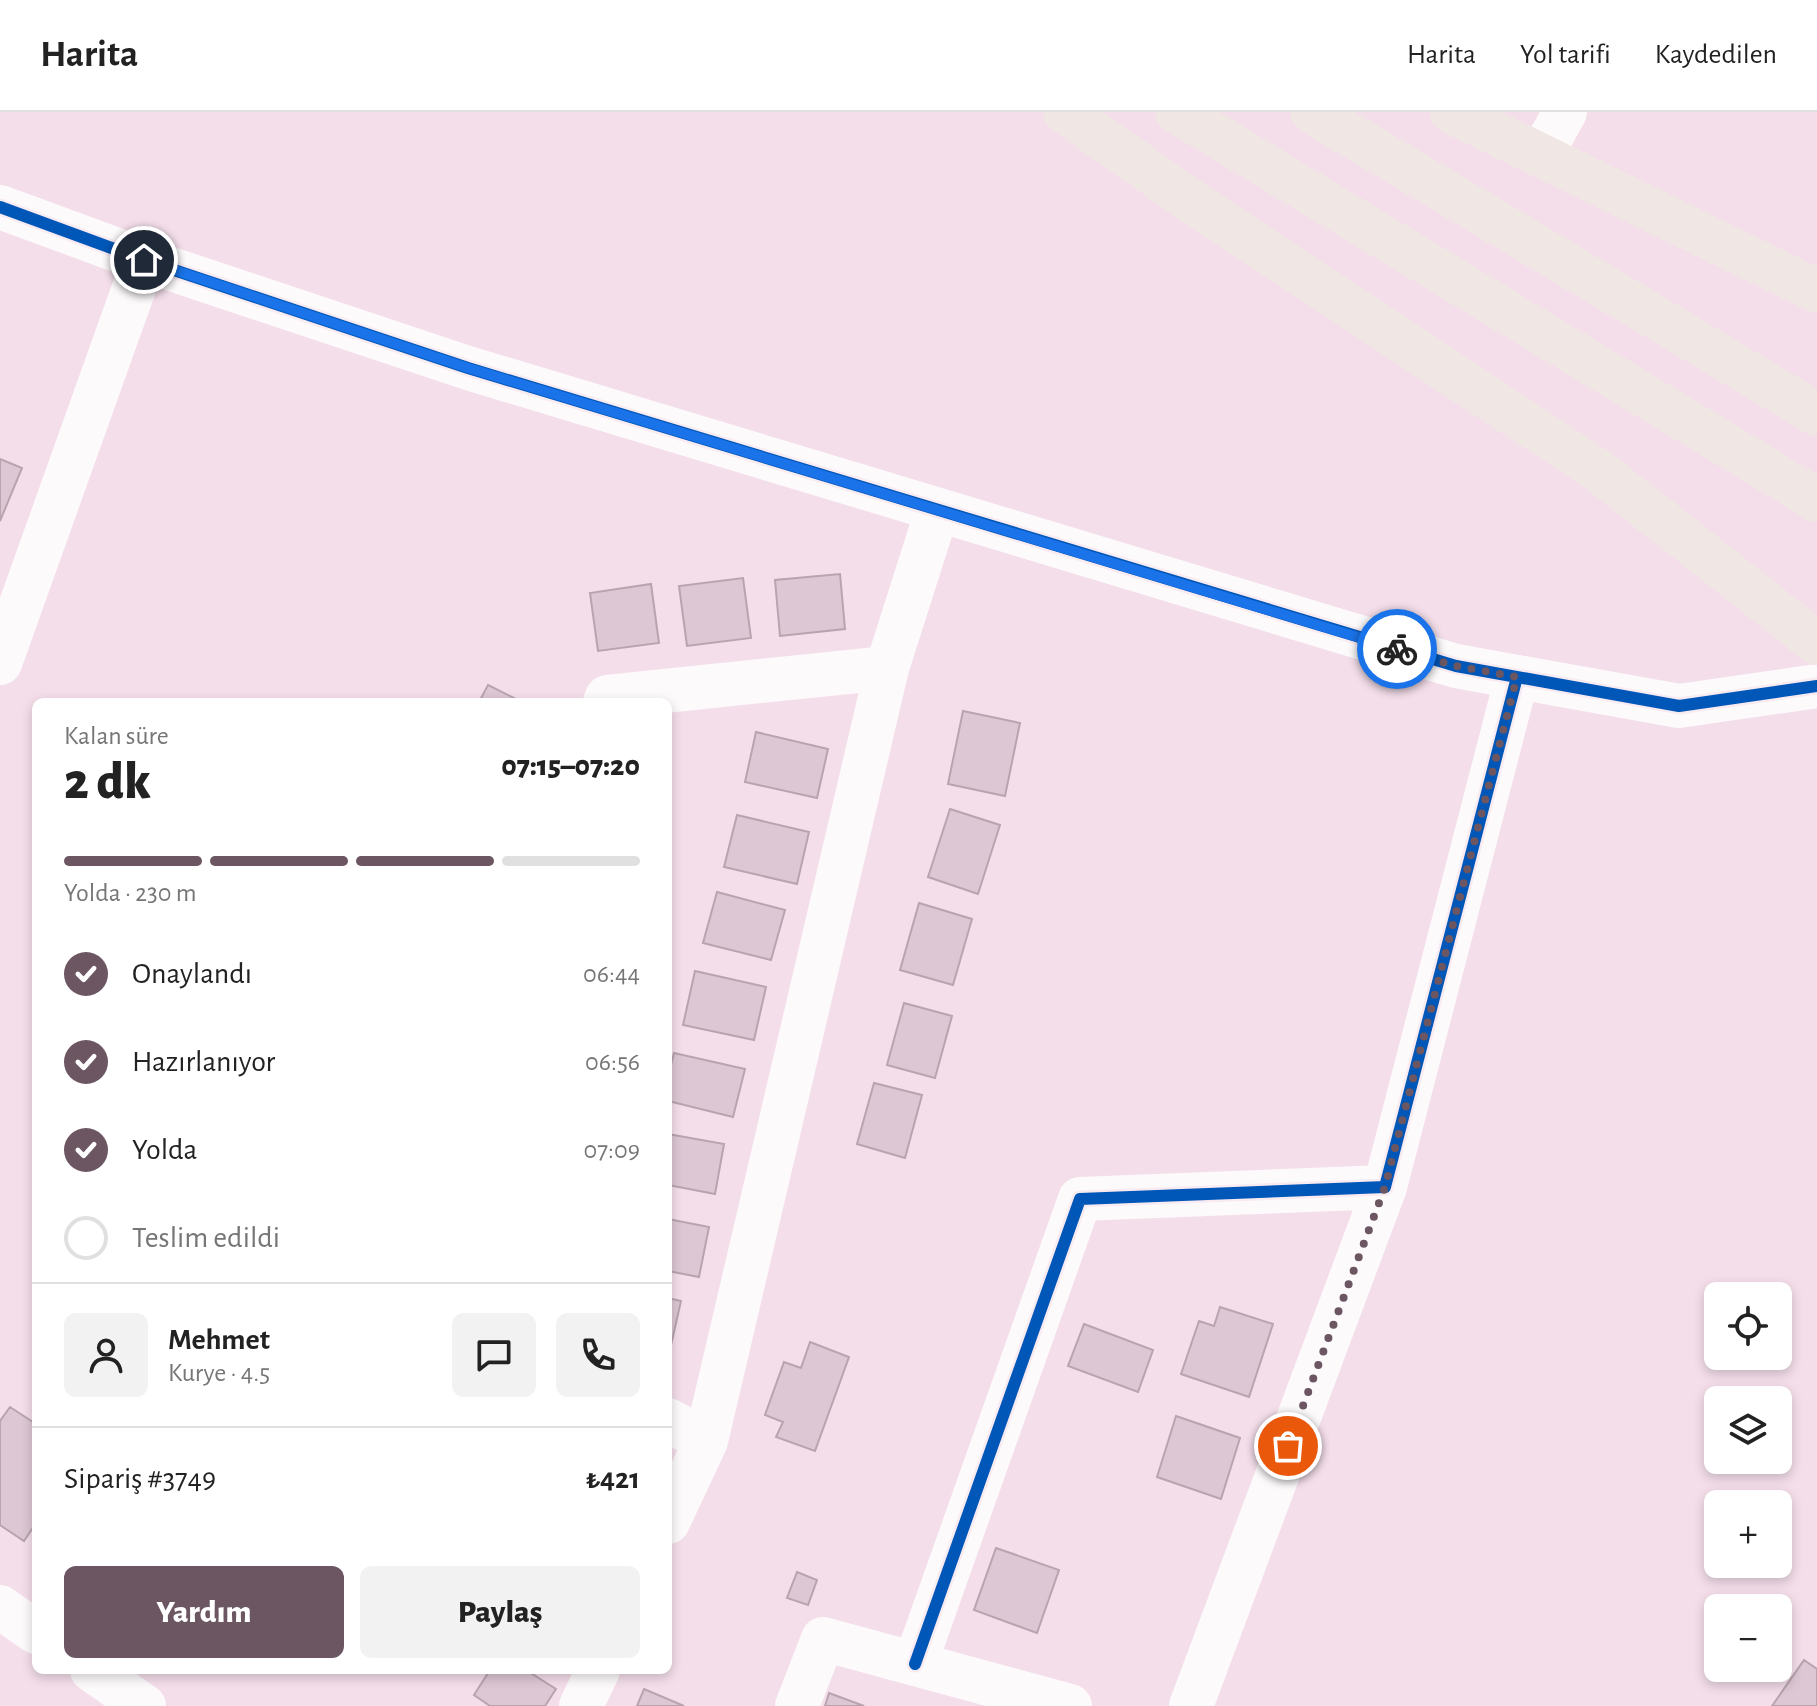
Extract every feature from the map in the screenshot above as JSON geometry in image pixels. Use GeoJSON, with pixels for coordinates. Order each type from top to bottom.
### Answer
{"type":"FeatureCollection","features":[{"type":"Feature","properties":{"kind":"highway"},"geometry":{"type":"LineString","coordinates":[[1065,112],[1195,204],[1599,471],[1817,643]]}},
{"type":"Feature","properties":{"kind":"highway"},"geometry":{"type":"LineString","coordinates":[[1177,112],[1817,500]]}},
{"type":"Feature","properties":{"kind":"highway"},"geometry":{"type":"LineString","coordinates":[[1312,112],[1817,414]]}},
{"type":"Feature","properties":{"kind":"highway"},"geometry":{"type":"LineString","coordinates":[[1452,112],[1817,291]]}},
{"type":"Feature","properties":{"kind":"street"},"geometry":{"type":"LineString","coordinates":[[1541,155],[1565,112]]}},
{"type":"Feature","properties":{"kind":"street"},"geometry":{"type":"LineString","coordinates":[[0,207],[144,260],[468,368],[1456,666],[1679,706],[1817,686]]}},
{"type":"Feature","properties":{"kind":"street"},"geometry":{"type":"LineString","coordinates":[[0,663],[9,611],[144,260]]}},
{"type":"Feature","properties":{"kind":"street"},"geometry":{"type":"LineString","coordinates":[[672,1513],[706,1441],[887,668],[937,511]]}},
{"type":"Feature","properties":{"kind":"street"},"geometry":{"type":"LineString","coordinates":[[607,698],[887,668]]}},
{"type":"Feature","properties":{"kind":"street"},"geometry":{"type":"LineString","coordinates":[[1191,1706],[1385,1187],[1517,677]]}},
{"type":"Feature","properties":{"kind":"street"},"geometry":{"type":"LineString","coordinates":[[915,1664],[1080,1199],[1385,1187]]}},
{"type":"Feature","properties":{"kind":"street"},"geometry":{"type":"LineString","coordinates":[[672,1422],[706,1441]]}},
{"type":"Feature","properties":{"kind":"street"},"geometry":{"type":"LineString","coordinates":[[0,1607],[32,1629]]}},
{"type":"Feature","properties":{"kind":"street"},"geometry":{"type":"LineString","coordinates":[[797,1706],[823,1639],[1070,1706]]}},
{"type":"Feature","properties":{"kind":"street"},"geometry":{"type":"LineString","coordinates":[[98,1674],[144,1706]]}},
{"type":"Feature","properties":{"kind":"street"},"geometry":{"type":"LineString","coordinates":[[581,1706],[596,1674]]}},
{"type":"Feature","properties":{"kind":"building"},"geometry":{"type":"Polygon","coordinates":[[[0,459],[22,468],[0,521],[0,459]]]}},
{"type":"Feature","properties":{"kind":"building"},"geometry":{"type":"Polygon","coordinates":[[[840,574],[845,629],[780,636],[775,580],[840,574]]]}},
{"type":"Feature","properties":{"kind":"building"},"geometry":{"type":"Polygon","coordinates":[[[743,578],[751,638],[687,646],[679,586],[743,578]]]}},
{"type":"Feature","properties":{"kind":"building"},"geometry":{"type":"Polygon","coordinates":[[[651,584],[659,643],[598,651],[590,593],[651,584]]]}},
{"type":"Feature","properties":{"kind":"building"},"geometry":{"type":"Polygon","coordinates":[[[488,685],[514,698],[481,698],[488,685]]]}},
{"type":"Feature","properties":{"kind":"building"},"geometry":{"type":"Polygon","coordinates":[[[963,711],[1020,723],[1005,796],[948,784],[963,711]]]}},
{"type":"Feature","properties":{"kind":"building"},"geometry":{"type":"Polygon","coordinates":[[[756,732],[828,749],[817,798],[745,782],[756,732]]]}},
{"type":"Feature","properties":{"kind":"building"},"geometry":{"type":"Polygon","coordinates":[[[950,809],[1000,825],[978,894],[928,877],[950,809]]]}},
{"type":"Feature","properties":{"kind":"building"},"geometry":{"type":"Polygon","coordinates":[[[737,815],[809,832],[797,884],[724,867],[737,815]]]}},
{"type":"Feature","properties":{"kind":"building"},"geometry":{"type":"Polygon","coordinates":[[[717,892],[785,910],[771,960],[703,943],[717,892]]]}},
{"type":"Feature","properties":{"kind":"building"},"geometry":{"type":"Polygon","coordinates":[[[919,903],[972,919],[953,985],[900,970],[919,903]]]}},
{"type":"Feature","properties":{"kind":"building"},"geometry":{"type":"Polygon","coordinates":[[[695,971],[766,987],[754,1040],[683,1025],[695,971]]]}},
{"type":"Feature","properties":{"kind":"building"},"geometry":{"type":"Polygon","coordinates":[[[904,1003],[952,1016],[935,1078],[887,1065],[904,1003]]]}},
{"type":"Feature","properties":{"kind":"building"},"geometry":{"type":"Polygon","coordinates":[[[674,1053],[745,1069],[733,1117],[672,1102],[674,1053]]]}},
{"type":"Feature","properties":{"kind":"building"},"geometry":{"type":"Polygon","coordinates":[[[874,1083],[922,1095],[905,1158],[857,1144],[874,1083]]]}},
{"type":"Feature","properties":{"kind":"building"},"geometry":{"type":"Polygon","coordinates":[[[672,1135],[724,1144],[715,1194],[672,1186],[672,1135]]]}},
{"type":"Feature","properties":{"kind":"building"},"geometry":{"type":"Polygon","coordinates":[[[672,1220],[709,1227],[699,1277],[672,1272],[672,1220]]]}},
{"type":"Feature","properties":{"kind":"building"},"geometry":{"type":"Polygon","coordinates":[[[672,1299],[681,1301],[672,1341],[672,1299]]]}},
{"type":"Feature","properties":{"kind":"building"},"geometry":{"type":"Polygon","coordinates":[[[1220,1307],[1273,1324],[1249,1397],[1181,1374],[1199,1321],[1214,1326],[1220,1307]]]}},
{"type":"Feature","properties":{"kind":"building"},"geometry":{"type":"Polygon","coordinates":[[[1084,1324],[1153,1350],[1138,1392],[1068,1366],[1084,1324]]]}},
{"type":"Feature","properties":{"kind":"building"},"geometry":{"type":"Polygon","coordinates":[[[810,1342],[849,1357],[815,1451],[776,1437],[783,1422],[765,1415],[784,1362],[801,1368],[810,1342]]]}},
{"type":"Feature","properties":{"kind":"building"},"geometry":{"type":"Polygon","coordinates":[[[10,1407],[32,1421],[32,1529],[24,1541],[0,1525],[0,1421],[10,1407]]]}},
{"type":"Feature","properties":{"kind":"building"},"geometry":{"type":"Polygon","coordinates":[[[1176,1416],[1240,1438],[1221,1499],[1157,1477],[1176,1416]]]}},
{"type":"Feature","properties":{"kind":"building"},"geometry":{"type":"Polygon","coordinates":[[[996,1548],[1059,1570],[1037,1633],[974,1610],[996,1548]]]}},
{"type":"Feature","properties":{"kind":"building"},"geometry":{"type":"Polygon","coordinates":[[[797,1572],[817,1580],[808,1605],[787,1598],[797,1572]]]}},
{"type":"Feature","properties":{"kind":"building"},"geometry":{"type":"Polygon","coordinates":[[[1804,1660],[1817,1669],[1817,1706],[1772,1706],[1789,1682],[1792,1682],[1804,1660]]]}},
{"type":"Feature","properties":{"kind":"building"},"geometry":{"type":"Polygon","coordinates":[[[487,1674],[532,1674],[556,1689],[545,1706],[490,1706],[474,1695],[487,1674]]]}},
{"type":"Feature","properties":{"kind":"building"},"geometry":{"type":"Polygon","coordinates":[[[644,1689],[684,1706],[637,1706],[644,1689]]]}},
{"type":"Feature","properties":{"kind":"building"},"geometry":{"type":"Polygon","coordinates":[[[829,1693],[864,1706],[825,1706],[829,1693]]]}},
{"type":"Feature","properties":{"kind":"cycle path"},"geometry":{"type":"LineString","coordinates":[[0,207],[144,260],[468,368],[1456,666],[1679,706],[1817,686]]}},
{"type":"Feature","properties":{"kind":"cycle path"},"geometry":{"type":"LineString","coordinates":[[915,1664],[1080,1199],[1385,1187],[1517,677]]}},
{"type":"Feature","properties":{"kind":"way so far"},"geometry":{"type":"LineString","coordinates":[[1288,1446],[1385,1187],[1517,677],[1456,666],[1397,649]]}},
{"type":"Feature","properties":{"kind":"route"},"geometry":{"type":"LineString","coordinates":[[144,260],[468,368],[1397,649]]}}]}
